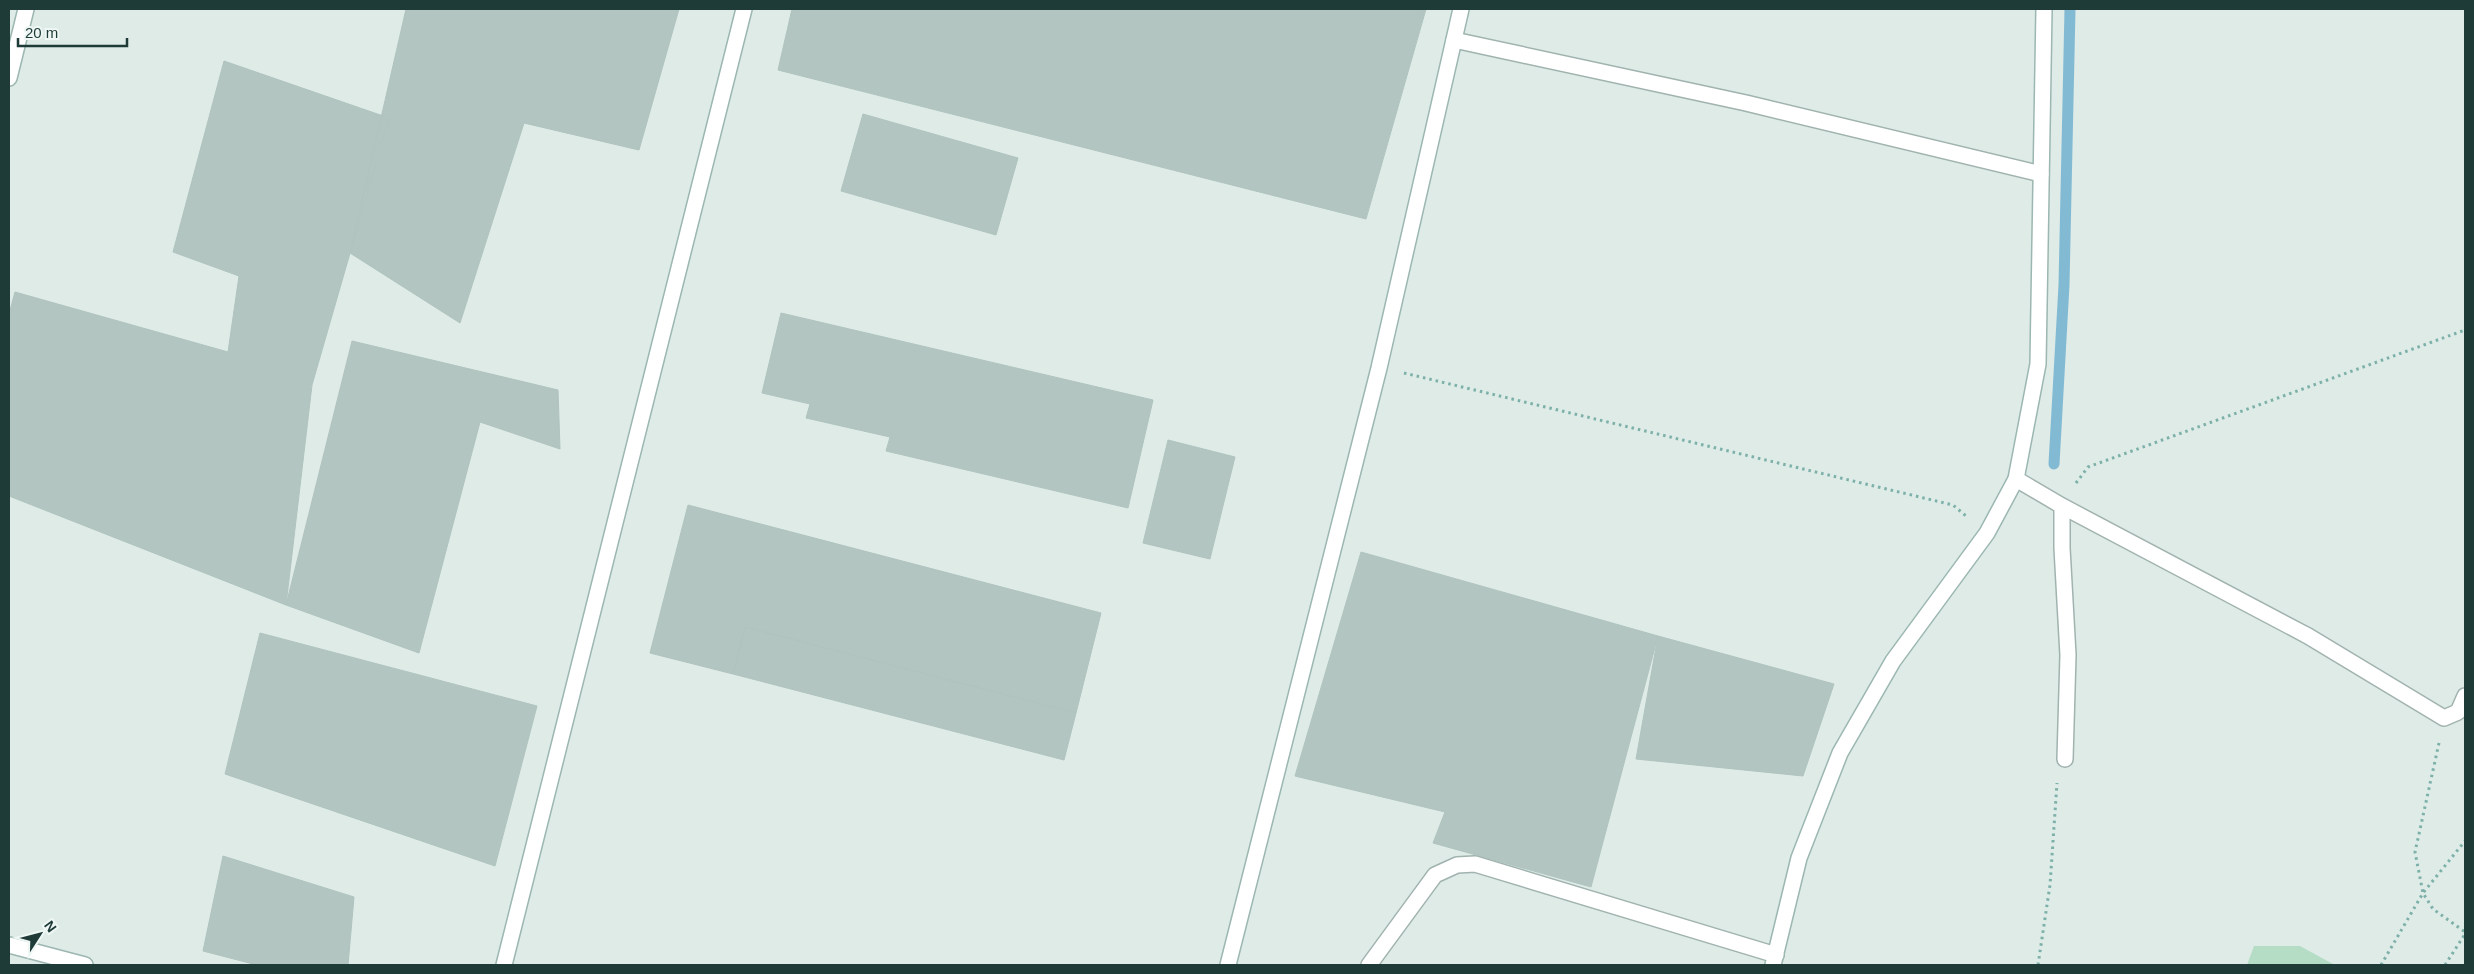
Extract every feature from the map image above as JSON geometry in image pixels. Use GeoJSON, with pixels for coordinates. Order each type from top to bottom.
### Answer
{"type":"FeatureCollection","features":[{"type":"Feature","properties":{"kind":"street"},"geometry":{"type":"LineString","coordinates":[[9,78],[26,9]]}},
{"type":"Feature","properties":{"kind":"street"},"geometry":{"type":"LineString","coordinates":[[504,965],[744,9]]}},
{"type":"Feature","properties":{"kind":"street"},"geometry":{"type":"LineString","coordinates":[[1228,965],[1380,368],[1461,9]]}},
{"type":"Feature","properties":{"kind":"street"},"geometry":{"type":"LineString","coordinates":[[1368,965],[1435,875],[1457,865],[1476,864],[1775,960],[1799,858],[1840,753],[1894,661],[1987,532],[2016,479],[2038,364],[2044,9]]}},
{"type":"Feature","properties":{"kind":"street"},"geometry":{"type":"LineString","coordinates":[[1454,40],[1746,103],[2041,174]]}},
{"type":"Feature","properties":{"kind":"street"},"geometry":{"type":"LineString","coordinates":[[2016,479],[2062,506],[2308,636],[2444,718],[2458,712],[2465,696]]}},
{"type":"Feature","properties":{"kind":"street"},"geometry":{"type":"LineString","coordinates":[[2062,506],[2068,655],[2065,759]]}},
{"type":"Feature","properties":{"kind":"street"},"geometry":{"type":"LineString","coordinates":[[9,945],[85,965]]}},
{"type":"Feature","properties":{"kind":"path"},"geometry":{"type":"LineString","coordinates":[[2062,506],[2088,467],[2182,431],[2465,330]]}},
{"type":"Feature","properties":{"kind":"path"},"geometry":{"type":"LineString","coordinates":[[1380,368],[1953,505],[1987,532]]}},
{"type":"Feature","properties":{"kind":"path"},"geometry":{"type":"LineString","coordinates":[[2444,718],[2415,852],[2423,893],[2433,910],[2465,933],[2445,965]]}},
{"type":"Feature","properties":{"kind":"path"},"geometry":{"type":"LineString","coordinates":[[2038,965],[2050,885],[2058,774],[2065,759]]}},
{"type":"Feature","properties":{"kind":"path"},"geometry":{"type":"LineString","coordinates":[[2381,965],[2423,893],[2465,841]]}},
{"type":"Feature","properties":{"kind":"green space"},"geometry":{"type":"Polygon","coordinates":[[[2254,946],[2300,946],[2333,964],[2247,965],[2254,946]]]}},
{"type":"Feature","properties":{"kind":"building"},"geometry":{"type":"Polygon","coordinates":[[[406,9],[679,9],[639,150],[524,123],[460,323],[350,253],[406,9]]]}},
{"type":"Feature","properties":{"kind":"building"},"geometry":{"type":"Polygon","coordinates":[[[792,9],[1426,9],[1366,219],[778,70],[792,9]]]}},
{"type":"Feature","properties":{"kind":"building"},"geometry":{"type":"Polygon","coordinates":[[[224,61],[389,118],[312,385],[286,605],[9,496],[9,314],[15,292],[228,352],[239,276],[173,252],[224,61]]]}},
{"type":"Feature","properties":{"kind":"building"},"geometry":{"type":"Polygon","coordinates":[[[863,114],[1018,158],[996,235],[841,191],[863,114]]]}},
{"type":"Feature","properties":{"kind":"building"},"geometry":{"type":"Polygon","coordinates":[[[781,313],[1153,400],[1128,508],[886,451],[890,437],[806,418],[810,404],[762,393],[781,313]]]}},
{"type":"Feature","properties":{"kind":"building"},"geometry":{"type":"Polygon","coordinates":[[[352,341],[558,390],[560,449],[480,422],[419,653],[286,605],[352,341]]]}},
{"type":"Feature","properties":{"kind":"building"},"geometry":{"type":"Polygon","coordinates":[[[1168,440],[1235,457],[1210,559],[1143,543],[1168,440]]]}},
{"type":"Feature","properties":{"kind":"building"},"geometry":{"type":"Polygon","coordinates":[[[688,505],[1101,613],[1076,713],[745,627],[733,674],[650,653],[688,505]]]}},
{"type":"Feature","properties":{"kind":"building"},"geometry":{"type":"Polygon","coordinates":[[[1361,552],[1658,636],[1591,887],[1433,843],[1445,812],[1295,776],[1361,552]]]}},
{"type":"Feature","properties":{"kind":"building"},"geometry":{"type":"Polygon","coordinates":[[[745,627],[1076,713],[1064,760],[733,674],[745,627]]]}},
{"type":"Feature","properties":{"kind":"building"},"geometry":{"type":"Polygon","coordinates":[[[260,633],[537,706],[495,866],[225,774],[260,633]]]}},
{"type":"Feature","properties":{"kind":"building"},"geometry":{"type":"Polygon","coordinates":[[[1658,636],[1834,684],[1803,776],[1636,759],[1658,636]]]}},
{"type":"Feature","properties":{"kind":"building"},"geometry":{"type":"Polygon","coordinates":[[[223,856],[354,897],[348,965],[257,965],[203,951],[223,856]]]}},
{"type":"Feature","properties":{"kind":"waterway"},"geometry":{"type":"LineString","coordinates":[[2054,464],[2064,285],[2070,9]]}}]}
